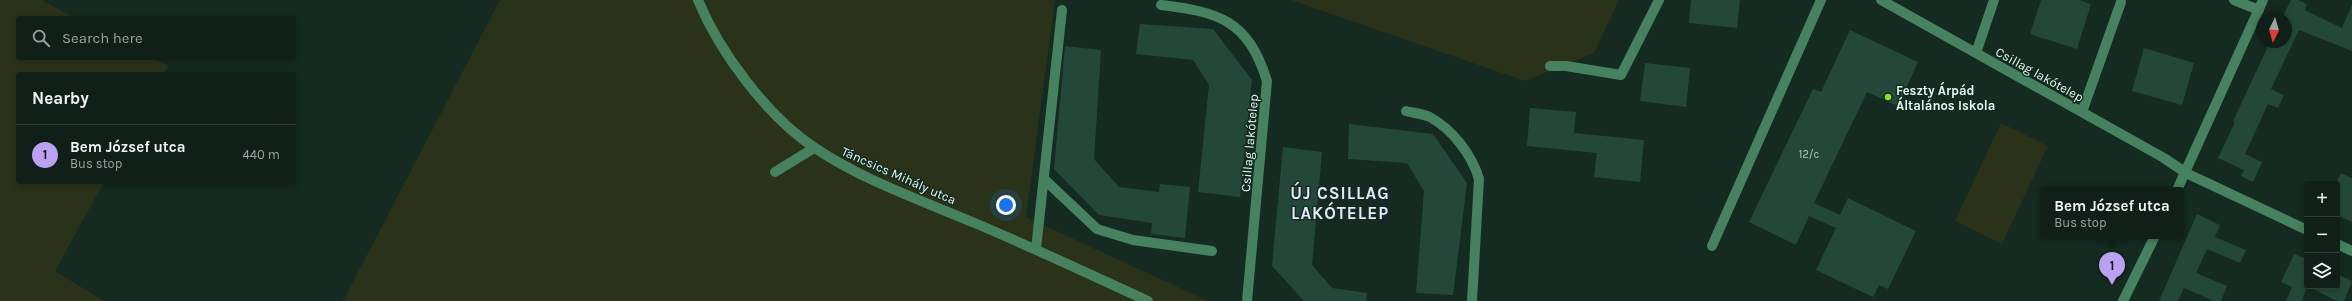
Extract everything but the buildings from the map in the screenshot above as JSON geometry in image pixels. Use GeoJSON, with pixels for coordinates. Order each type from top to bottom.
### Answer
{"type":"FeatureCollection","features":[{"type":"Feature","properties":{"kind":"street","name":"Táncsics Mihály utca"},"geometry":{"type":"LineString","coordinates":[[698,0],[714,33],[749,84],[791,130],[814,148],[852,170],[1036,249],[1148,301]]}},
{"type":"Feature","properties":{"kind":"street"},"geometry":{"type":"LineString","coordinates":[[1550,66],[1566,66],[1621,75],[1659,0]]}},
{"type":"Feature","properties":{"kind":"street"},"geometry":{"type":"LineString","coordinates":[[1712,246],[1821,0]]}},
{"type":"Feature","properties":{"kind":"street","name":"Csillag lakótelep"},"geometry":{"type":"LineString","coordinates":[[1881,0],[2164,158],[2186,173],[2304,229]]}},
{"type":"Feature","properties":{"kind":"street"},"geometry":{"type":"LineString","coordinates":[[1976,53],[1994,0]]}},
{"type":"Feature","properties":{"kind":"street"},"geometry":{"type":"LineString","coordinates":[[2234,0],[2259,10]]}},
{"type":"Feature","properties":{"kind":"street"},"geometry":{"type":"LineString","coordinates":[[2179,187],[2263,0]]}},
{"type":"Feature","properties":{"kind":"street"},"geometry":{"type":"LineString","coordinates":[[2082,112],[2121,2]]}},
{"type":"Feature","properties":{"kind":"street","name":"Csillag lakótelep"},"geometry":{"type":"LineString","coordinates":[[1161,5],[1198,10],[1227,22],[1252,45],[1260,58],[1267,81],[1247,301]]}},
{"type":"Feature","properties":{"kind":"street"},"geometry":{"type":"LineString","coordinates":[[1036,249],[1062,10]]}},
{"type":"Feature","properties":{"kind":"street"},"geometry":{"type":"LineString","coordinates":[[1406,111],[1430,117],[1457,140],[1475,164],[1479,179],[1472,301]]}},
{"type":"Feature","properties":{"kind":"street"},"geometry":{"type":"LineString","coordinates":[[775,172],[814,148]]}},
{"type":"Feature","properties":{"kind":"street"},"geometry":{"type":"LineString","coordinates":[[1044,178],[1097,230],[1133,240],[1212,251]]}},
{"type":"Feature","properties":{"kind":"street"},"geometry":{"type":"LineString","coordinates":[[2122,301],[2153,239]]}},
{"type":"Feature","properties":{"kind":"street"},"geometry":{"type":"LineString","coordinates":[[2340,245],[2352,251]]}},
{"type":"Feature","properties":{"kind":"green space"},"geometry":{"type":"Polygon","coordinates":[[[0,0],[41,0],[71,16],[16,16],[16,60],[156,60],[168,66],[164,72],[16,72],[16,184],[103,184],[55,271],[104,301],[0,301],[0,0]]]}},
{"type":"Feature","properties":{"kind":"green space"},"geometry":{"type":"Polygon","coordinates":[[[500,0],[1055,0],[1026,217],[1208,301],[343,301],[500,0]]]}},
{"type":"Feature","properties":{"kind":"green space"},"geometry":{"type":"Polygon","coordinates":[[[1291,0],[1619,0],[1594,53],[1525,81],[1291,0]]]}},
{"type":"Feature","properties":{"kind":"green space"},"geometry":{"type":"Polygon","coordinates":[[[2001,123],[2048,146],[2002,244],[1955,221],[2001,123]]]}},
{"type":"Feature","properties":{"kind":"place","name":"Feszty Árpád Általános Iskola"},"geometry":{"type":"Point","coordinates":[1888,97]}},
{"type":"Feature","properties":{"kind":"place","name":"Bem József utca"},"geometry":{"type":"Point","coordinates":[2112,285]}},
{"type":"Feature","properties":{"kind":"district","name":"ÚJ CSILLAG LAKÓTELEP"},"geometry":{"type":"Point","coordinates":[1340,203]}}]}
